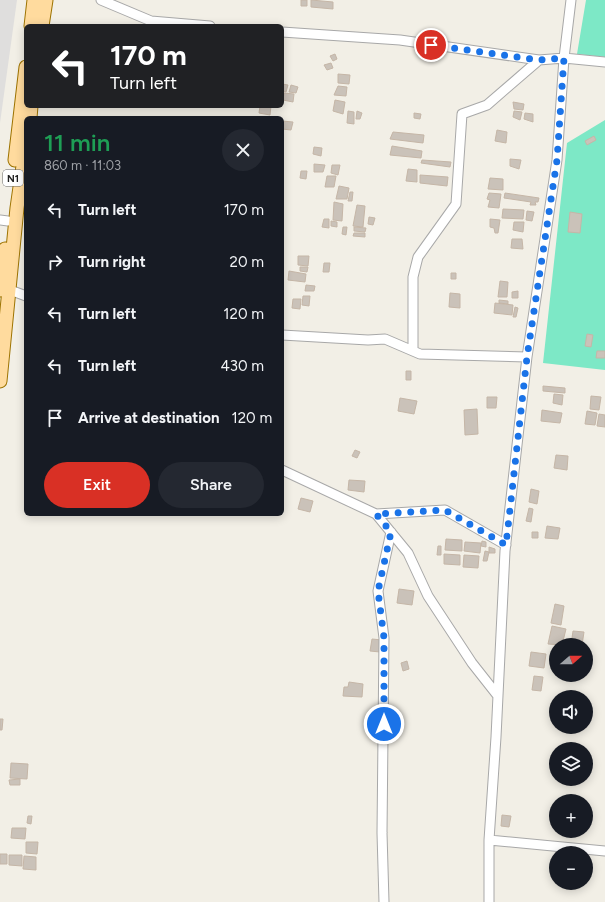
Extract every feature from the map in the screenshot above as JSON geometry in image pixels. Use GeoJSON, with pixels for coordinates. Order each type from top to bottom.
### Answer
{"type":"FeatureCollection","features":[{"type":"Feature","properties":{"kind":"main road"},"geometry":{"type":"LineString","coordinates":[[31,24],[34,0]]}},
{"type":"Feature","properties":{"kind":"main road"},"geometry":{"type":"LineString","coordinates":[[42,24],[46,0]]}},
{"type":"Feature","properties":{"kind":"main road","name":"N1"},"geometry":{"type":"LineString","coordinates":[[0,381],[5,290],[4,221],[24,94]]}},
{"type":"Feature","properties":{"kind":"main road","name":"N1"},"geometry":{"type":"LineString","coordinates":[[5,290],[24,159]]}},
{"type":"Feature","properties":{"kind":"street"},"geometry":{"type":"LineString","coordinates":[[100,0],[150,21],[186,24]]}},
{"type":"Feature","properties":{"kind":"street"},"geometry":{"type":"LineString","coordinates":[[489,902],[489,840],[506,545],[527,357],[557,160],[564,58],[571,0]]}},
{"type":"Feature","properties":{"kind":"street"},"geometry":{"type":"LineString","coordinates":[[284,32],[400,40],[539,60],[564,58],[605,62]]}},
{"type":"Feature","properties":{"kind":"street"},"geometry":{"type":"LineString","coordinates":[[413,350],[413,277],[418,257],[456,204],[462,114],[488,105],[539,60]]}},
{"type":"Feature","properties":{"kind":"street"},"geometry":{"type":"LineString","coordinates":[[5,290],[24,295]]}},
{"type":"Feature","properties":{"kind":"street"},"geometry":{"type":"LineString","coordinates":[[284,335],[368,340],[384,339],[420,354],[527,357]]}},
{"type":"Feature","properties":{"kind":"street"},"geometry":{"type":"LineString","coordinates":[[284,471],[376,514],[408,552],[428,596],[472,663],[498,696]]}},
{"type":"Feature","properties":{"kind":"street"},"geometry":{"type":"LineString","coordinates":[[376,514],[445,510],[506,545]]}},
{"type":"Feature","properties":{"kind":"street"},"geometry":{"type":"LineString","coordinates":[[384,902],[382,833],[384,638],[378,591],[391,532]]}},
{"type":"Feature","properties":{"kind":"street"},"geometry":{"type":"LineString","coordinates":[[489,840],[605,851]]}},
{"type":"Feature","properties":{"kind":"shaded area"},"geometry":{"type":"Polygon","coordinates":[[[0,0],[17,0],[0,123],[0,0]]]}},
{"type":"Feature","properties":{"kind":"green space"},"geometry":{"type":"Polygon","coordinates":[[[586,0],[605,0],[605,57],[577,54],[586,0]]]}},
{"type":"Feature","properties":{"kind":"green space"},"geometry":{"type":"Polygon","coordinates":[[[605,120],[605,370],[543,363],[567,143],[605,120]]]}},
{"type":"Feature","properties":{"kind":"building"},"geometry":{"type":"Polygon","coordinates":[[[301,0],[307,0],[307,6],[301,6],[301,0]]]}},
{"type":"Feature","properties":{"kind":"building"},"geometry":{"type":"Polygon","coordinates":[[[311,0],[333,2],[333,9],[311,7],[311,0]]]}},
{"type":"Feature","properties":{"kind":"building"},"geometry":{"type":"Polygon","coordinates":[[[335,54],[337,59],[333,61],[330,56],[335,54]]]}},
{"type":"Feature","properties":{"kind":"building"},"geometry":{"type":"Polygon","coordinates":[[[331,63],[333,68],[327,70],[324,65],[331,63]]]}},
{"type":"Feature","properties":{"kind":"building"},"geometry":{"type":"Polygon","coordinates":[[[338,74],[350,75],[349,84],[338,83],[338,74]]]}},
{"type":"Feature","properties":{"kind":"building"},"geometry":{"type":"Polygon","coordinates":[[[284,84],[288,85],[286,92],[284,92],[284,84]]]}},
{"type":"Feature","properties":{"kind":"building"},"geometry":{"type":"Polygon","coordinates":[[[291,85],[298,87],[296,93],[289,92],[291,85]]]}},
{"type":"Feature","properties":{"kind":"building"},"geometry":{"type":"Polygon","coordinates":[[[338,86],[347,87],[346,96],[334,95],[338,86]]]}},
{"type":"Feature","properties":{"kind":"building"},"geometry":{"type":"Polygon","coordinates":[[[284,93],[294,94],[293,102],[284,100],[284,93]]]}},
{"type":"Feature","properties":{"kind":"building"},"geometry":{"type":"Polygon","coordinates":[[[335,100],[345,102],[343,114],[333,111],[335,100]]]}},
{"type":"Feature","properties":{"kind":"building"},"geometry":{"type":"Polygon","coordinates":[[[513,102],[524,104],[523,110],[514,109],[513,102]]]}},
{"type":"Feature","properties":{"kind":"building"},"geometry":{"type":"Polygon","coordinates":[[[260,108],[271,108],[270,115],[259,113],[260,108]]]}},
{"type":"Feature","properties":{"kind":"building"},"geometry":{"type":"Polygon","coordinates":[[[348,111],[354,112],[354,124],[347,123],[348,111]]]}},
{"type":"Feature","properties":{"kind":"building"},"geometry":{"type":"Polygon","coordinates":[[[357,111],[362,113],[360,119],[356,119],[357,111]]]}},
{"type":"Feature","properties":{"kind":"building"},"geometry":{"type":"Polygon","coordinates":[[[514,111],[522,112],[520,120],[513,117],[514,111]]]}},
{"type":"Feature","properties":{"kind":"building"},"geometry":{"type":"Polygon","coordinates":[[[414,113],[421,114],[420,119],[414,118],[414,113]]]}},
{"type":"Feature","properties":{"kind":"building"},"geometry":{"type":"Polygon","coordinates":[[[525,113],[533,114],[533,122],[524,119],[525,113]]]}},
{"type":"Feature","properties":{"kind":"building"},"geometry":{"type":"Polygon","coordinates":[[[284,121],[293,122],[291,130],[284,129],[284,121]]]}},
{"type":"Feature","properties":{"kind":"building"},"geometry":{"type":"Polygon","coordinates":[[[497,130],[507,132],[506,143],[495,141],[497,130]]]}},
{"type":"Feature","properties":{"kind":"building"},"geometry":{"type":"Polygon","coordinates":[[[393,132],[424,135],[423,143],[390,139],[393,132]]]}},
{"type":"Feature","properties":{"kind":"building"},"geometry":{"type":"Polygon","coordinates":[[[594,136],[596,140],[587,145],[585,141],[594,136]]]}},
{"type":"Feature","properties":{"kind":"building"},"geometry":{"type":"Polygon","coordinates":[[[392,146],[422,151],[421,158],[390,155],[392,146]]]}},
{"type":"Feature","properties":{"kind":"building"},"geometry":{"type":"Polygon","coordinates":[[[314,147],[322,148],[321,156],[313,154],[314,147]]]}},
{"type":"Feature","properties":{"kind":"building"},"geometry":{"type":"Polygon","coordinates":[[[510,159],[521,160],[519,169],[510,166],[510,159]]]}},
{"type":"Feature","properties":{"kind":"building"},"geometry":{"type":"Polygon","coordinates":[[[422,160],[451,162],[450,167],[421,163],[422,160]]]}},
{"type":"Feature","properties":{"kind":"building"},"geometry":{"type":"Polygon","coordinates":[[[314,164],[325,165],[323,172],[314,172],[314,164]]]}},
{"type":"Feature","properties":{"kind":"building"},"geometry":{"type":"Polygon","coordinates":[[[332,165],[340,165],[338,175],[331,173],[332,165]]]}},
{"type":"Feature","properties":{"kind":"building"},"geometry":{"type":"Polygon","coordinates":[[[408,169],[417,170],[417,182],[406,181],[408,169]]]}},
{"type":"Feature","properties":{"kind":"building"},"geometry":{"type":"Polygon","coordinates":[[[301,171],[307,171],[306,179],[300,178],[301,171]]]}},
{"type":"Feature","properties":{"kind":"building"},"geometry":{"type":"Polygon","coordinates":[[[420,175],[448,177],[447,186],[420,183],[420,175]]]}},
{"type":"Feature","properties":{"kind":"building"},"geometry":{"type":"Polygon","coordinates":[[[327,176],[336,176],[334,187],[325,187],[327,176]]]}},
{"type":"Feature","properties":{"kind":"building"},"geometry":{"type":"Polygon","coordinates":[[[490,178],[503,179],[503,190],[488,189],[490,178]]]}},
{"type":"Feature","properties":{"kind":"building"},"geometry":{"type":"Polygon","coordinates":[[[339,186],[349,188],[347,199],[336,199],[339,186]]]}},
{"type":"Feature","properties":{"kind":"building"},"geometry":{"type":"Polygon","coordinates":[[[350,192],[353,192],[352,201],[348,201],[350,192]]]}},
{"type":"Feature","properties":{"kind":"building"},"geometry":{"type":"Polygon","coordinates":[[[489,193],[501,194],[499,208],[488,207],[490,200],[487,199],[489,193]]]}},
{"type":"Feature","properties":{"kind":"building"},"geometry":{"type":"Polygon","coordinates":[[[505,193],[539,198],[538,202],[535,202],[536,205],[530,205],[531,202],[504,198],[505,193]]]}},
{"type":"Feature","properties":{"kind":"building"},"geometry":{"type":"Polygon","coordinates":[[[334,202],[343,204],[342,221],[333,220],[334,202]]]}},
{"type":"Feature","properties":{"kind":"building"},"geometry":{"type":"Polygon","coordinates":[[[357,205],[365,206],[363,227],[353,226],[357,205]]]}},
{"type":"Feature","properties":{"kind":"building"},"geometry":{"type":"Polygon","coordinates":[[[503,209],[524,210],[523,219],[502,218],[503,209]]]}},
{"type":"Feature","properties":{"kind":"building"},"geometry":{"type":"Polygon","coordinates":[[[527,211],[534,212],[532,221],[526,220],[527,211]]]}},
{"type":"Feature","properties":{"kind":"building"},"geometry":{"type":"Polygon","coordinates":[[[570,212],[582,214],[580,233],[568,232],[570,212]]]}},
{"type":"Feature","properties":{"kind":"building"},"geometry":{"type":"Polygon","coordinates":[[[369,217],[375,218],[373,225],[368,224],[369,217]]]}},
{"type":"Feature","properties":{"kind":"building"},"geometry":{"type":"Polygon","coordinates":[[[324,219],[329,219],[329,228],[322,227],[324,219]]]}},
{"type":"Feature","properties":{"kind":"building"},"geometry":{"type":"Polygon","coordinates":[[[490,219],[500,220],[498,233],[495,233],[494,228],[490,227],[490,219]]]}},
{"type":"Feature","properties":{"kind":"building"},"geometry":{"type":"Polygon","coordinates":[[[331,221],[337,222],[337,227],[331,226],[331,221]]]}},
{"type":"Feature","properties":{"kind":"building"},"geometry":{"type":"Polygon","coordinates":[[[514,222],[524,222],[523,232],[513,230],[514,222]]]}},
{"type":"Feature","properties":{"kind":"building"},"geometry":{"type":"Polygon","coordinates":[[[343,227],[347,227],[346,235],[342,234],[343,227]]]}},
{"type":"Feature","properties":{"kind":"building"},"geometry":{"type":"Polygon","coordinates":[[[354,227],[366,228],[365,232],[354,231],[354,227]]]}},
{"type":"Feature","properties":{"kind":"building"},"geometry":{"type":"Polygon","coordinates":[[[354,233],[365,233],[365,237],[353,236],[354,233]]]}},
{"type":"Feature","properties":{"kind":"building"},"geometry":{"type":"Polygon","coordinates":[[[512,239],[522,239],[523,249],[511,248],[512,239]]]}},
{"type":"Feature","properties":{"kind":"building"},"geometry":{"type":"Polygon","coordinates":[[[298,256],[309,256],[308,266],[298,265],[298,256]]]}},
{"type":"Feature","properties":{"kind":"building"},"geometry":{"type":"Polygon","coordinates":[[[324,263],[330,263],[329,272],[323,272],[324,263]]]}},
{"type":"Feature","properties":{"kind":"building"},"geometry":{"type":"Polygon","coordinates":[[[300,267],[308,267],[307,272],[300,271],[300,267]]]}},
{"type":"Feature","properties":{"kind":"building"},"geometry":{"type":"Polygon","coordinates":[[[289,271],[306,274],[305,282],[288,280],[289,271]]]}},
{"type":"Feature","properties":{"kind":"building"},"geometry":{"type":"Polygon","coordinates":[[[451,273],[456,273],[456,279],[451,279],[451,273]]]}},
{"type":"Feature","properties":{"kind":"building"},"geometry":{"type":"Polygon","coordinates":[[[500,281],[508,282],[507,297],[498,297],[500,281]]]}},
{"type":"Feature","properties":{"kind":"building"},"geometry":{"type":"Polygon","coordinates":[[[306,285],[315,286],[314,291],[305,291],[306,285]]]}},
{"type":"Feature","properties":{"kind":"building"},"geometry":{"type":"Polygon","coordinates":[[[518,291],[518,298],[512,298],[512,292],[518,291]]]}},
{"type":"Feature","properties":{"kind":"building"},"geometry":{"type":"Polygon","coordinates":[[[450,293],[460,294],[460,308],[449,307],[450,293]]]}},
{"type":"Feature","properties":{"kind":"building"},"geometry":{"type":"Polygon","coordinates":[[[303,296],[310,296],[309,306],[302,305],[303,296]]]}},
{"type":"Feature","properties":{"kind":"building"},"geometry":{"type":"Polygon","coordinates":[[[293,299],[301,299],[300,309],[292,308],[293,299]]]}},
{"type":"Feature","properties":{"kind":"building"},"geometry":{"type":"Polygon","coordinates":[[[499,300],[508,301],[508,304],[499,303],[499,300]]]}},
{"type":"Feature","properties":{"kind":"building"},"geometry":{"type":"Polygon","coordinates":[[[495,303],[513,305],[512,315],[494,313],[495,303]]]}},
{"type":"Feature","properties":{"kind":"building"},"geometry":{"type":"Polygon","coordinates":[[[515,307],[518,308],[516,317],[513,317],[515,307]]]}},
{"type":"Feature","properties":{"kind":"building"},"geometry":{"type":"Polygon","coordinates":[[[587,334],[593,335],[591,347],[585,346],[587,334]]]}},
{"type":"Feature","properties":{"kind":"building"},"geometry":{"type":"Polygon","coordinates":[[[597,351],[605,351],[605,358],[596,358],[597,351]]]}},
{"type":"Feature","properties":{"kind":"building"},"geometry":{"type":"Polygon","coordinates":[[[406,371],[411,371],[411,380],[406,380],[406,371]]]}},
{"type":"Feature","properties":{"kind":"building"},"geometry":{"type":"Polygon","coordinates":[[[543,386],[565,388],[565,393],[543,391],[543,386]]]}},
{"type":"Feature","properties":{"kind":"building"},"geometry":{"type":"Polygon","coordinates":[[[554,394],[563,395],[562,405],[553,403],[554,394]]]}},
{"type":"Feature","properties":{"kind":"building"},"geometry":{"type":"Polygon","coordinates":[[[591,396],[601,397],[599,410],[590,409],[591,396]]]}},
{"type":"Feature","properties":{"kind":"building"},"geometry":{"type":"Polygon","coordinates":[[[487,397],[497,397],[496,408],[487,408],[487,397]]]}},
{"type":"Feature","properties":{"kind":"building"},"geometry":{"type":"Polygon","coordinates":[[[400,398],[417,401],[414,414],[398,411],[400,398]]]}},
{"type":"Feature","properties":{"kind":"building"},"geometry":{"type":"Polygon","coordinates":[[[477,409],[478,434],[465,435],[464,410],[477,409]]]}},
{"type":"Feature","properties":{"kind":"building"},"geometry":{"type":"Polygon","coordinates":[[[542,410],[562,413],[560,423],[541,421],[542,410]]]}},
{"type":"Feature","properties":{"kind":"building"},"geometry":{"type":"Polygon","coordinates":[[[587,411],[597,413],[595,425],[585,424],[587,411]]]}},
{"type":"Feature","properties":{"kind":"building"},"geometry":{"type":"Polygon","coordinates":[[[599,414],[605,415],[605,427],[597,426],[599,414]]]}},
{"type":"Feature","properties":{"kind":"building"},"geometry":{"type":"Polygon","coordinates":[[[355,450],[360,452],[357,458],[352,456],[355,450]]]}},
{"type":"Feature","properties":{"kind":"building"},"geometry":{"type":"Polygon","coordinates":[[[556,455],[568,456],[567,470],[554,468],[556,455]]]}},
{"type":"Feature","properties":{"kind":"building"},"geometry":{"type":"Polygon","coordinates":[[[349,480],[365,481],[364,492],[348,490],[349,480]]]}},
{"type":"Feature","properties":{"kind":"building"},"geometry":{"type":"Polygon","coordinates":[[[531,489],[539,491],[537,504],[529,502],[531,489]]]}},
{"type":"Feature","properties":{"kind":"building"},"geometry":{"type":"Polygon","coordinates":[[[301,498],[313,501],[310,512],[298,509],[301,498]]]}},
{"type":"Feature","properties":{"kind":"building"},"geometry":{"type":"Polygon","coordinates":[[[529,508],[533,509],[531,522],[526,521],[529,508]]]}},
{"type":"Feature","properties":{"kind":"building"},"geometry":{"type":"Polygon","coordinates":[[[547,526],[560,528],[558,539],[545,538],[547,526]]]}},
{"type":"Feature","properties":{"kind":"building"},"geometry":{"type":"Polygon","coordinates":[[[532,532],[538,532],[538,538],[532,538],[532,532]]]}},
{"type":"Feature","properties":{"kind":"building"},"geometry":{"type":"Polygon","coordinates":[[[446,539],[462,540],[462,551],[445,550],[446,539]]]}},
{"type":"Feature","properties":{"kind":"building"},"geometry":{"type":"Polygon","coordinates":[[[482,541],[486,542],[486,547],[481,546],[482,541]]]}},
{"type":"Feature","properties":{"kind":"building"},"geometry":{"type":"Polygon","coordinates":[[[465,542],[481,543],[480,553],[464,551],[465,542]]]}},
{"type":"Feature","properties":{"kind":"building"},"geometry":{"type":"Polygon","coordinates":[[[438,546],[441,546],[441,555],[437,555],[438,546]]]}},
{"type":"Feature","properties":{"kind":"building"},"geometry":{"type":"Polygon","coordinates":[[[489,547],[495,549],[495,553],[489,553],[489,547]]]}},
{"type":"Feature","properties":{"kind":"building"},"geometry":{"type":"Polygon","coordinates":[[[485,551],[489,552],[487,561],[483,561],[485,551]]]}},
{"type":"Feature","properties":{"kind":"building"},"geometry":{"type":"Polygon","coordinates":[[[444,554],[460,555],[460,565],[444,564],[444,554]]]}},
{"type":"Feature","properties":{"kind":"building"},"geometry":{"type":"Polygon","coordinates":[[[464,555],[479,556],[478,568],[463,567],[464,555]]]}},
{"type":"Feature","properties":{"kind":"building"},"geometry":{"type":"Polygon","coordinates":[[[399,589],[414,591],[412,605],[397,603],[399,589]]]}},
{"type":"Feature","properties":{"kind":"building"},"geometry":{"type":"Polygon","coordinates":[[[555,604],[564,606],[561,625],[551,623],[555,604]]]}},
{"type":"Feature","properties":{"kind":"building"},"geometry":{"type":"Polygon","coordinates":[[[552,626],[566,629],[564,638],[549,638],[552,626]]]}},
{"type":"Feature","properties":{"kind":"building"},"geometry":{"type":"Polygon","coordinates":[[[573,631],[584,632],[583,638],[572,638],[573,631]]]}},
{"type":"Feature","properties":{"kind":"building"},"geometry":{"type":"Polygon","coordinates":[[[372,639],[382,640],[380,652],[370,651],[372,639]]]}},
{"type":"Feature","properties":{"kind":"building"},"geometry":{"type":"Polygon","coordinates":[[[531,652],[546,654],[544,668],[529,666],[531,652]]]}},
{"type":"Feature","properties":{"kind":"building"},"geometry":{"type":"Polygon","coordinates":[[[407,661],[409,669],[403,671],[401,663],[407,661]]]}},
{"type":"Feature","properties":{"kind":"building"},"geometry":{"type":"Polygon","coordinates":[[[534,676],[543,677],[541,691],[532,690],[534,676]]]}},
{"type":"Feature","properties":{"kind":"building"},"geometry":{"type":"Polygon","coordinates":[[[349,682],[363,684],[362,697],[343,696],[344,687],[348,687],[349,682]]]}},
{"type":"Feature","properties":{"kind":"building"},"geometry":{"type":"Polygon","coordinates":[[[0,719],[3,719],[2,730],[0,730],[0,719]]]}},
{"type":"Feature","properties":{"kind":"building"},"geometry":{"type":"Polygon","coordinates":[[[11,763],[28,764],[27,779],[10,778],[11,763]]]}},
{"type":"Feature","properties":{"kind":"building"},"geometry":{"type":"Polygon","coordinates":[[[20,779],[20,785],[10,785],[9,780],[20,779]]]}},
{"type":"Feature","properties":{"kind":"building"},"geometry":{"type":"Polygon","coordinates":[[[502,815],[511,816],[509,827],[501,826],[502,815]]]}},
{"type":"Feature","properties":{"kind":"building"},"geometry":{"type":"Polygon","coordinates":[[[28,816],[32,816],[31,824],[27,823],[28,816]]]}},
{"type":"Feature","properties":{"kind":"building"},"geometry":{"type":"Polygon","coordinates":[[[12,828],[26,828],[25,839],[11,838],[12,828]]]}},
{"type":"Feature","properties":{"kind":"building"},"geometry":{"type":"Polygon","coordinates":[[[26,842],[38,842],[37,854],[26,853],[26,842]]]}},
{"type":"Feature","properties":{"kind":"building"},"geometry":{"type":"Polygon","coordinates":[[[0,854],[7,854],[7,864],[0,864],[0,854]]]}},
{"type":"Feature","properties":{"kind":"building"},"geometry":{"type":"Polygon","coordinates":[[[9,855],[22,855],[22,866],[9,865],[9,855]]]}},
{"type":"Feature","properties":{"kind":"building"},"geometry":{"type":"Polygon","coordinates":[[[24,856],[36,857],[36,870],[23,869],[24,856]]]}},
{"type":"Feature","properties":{"kind":"route"},"geometry":{"type":"LineString","coordinates":[[384,724],[384,638],[378,591],[388,552],[391,532],[376,514],[445,510],[506,545],[527,357],[557,160],[564,58],[539,60],[431,45]]}}]}
